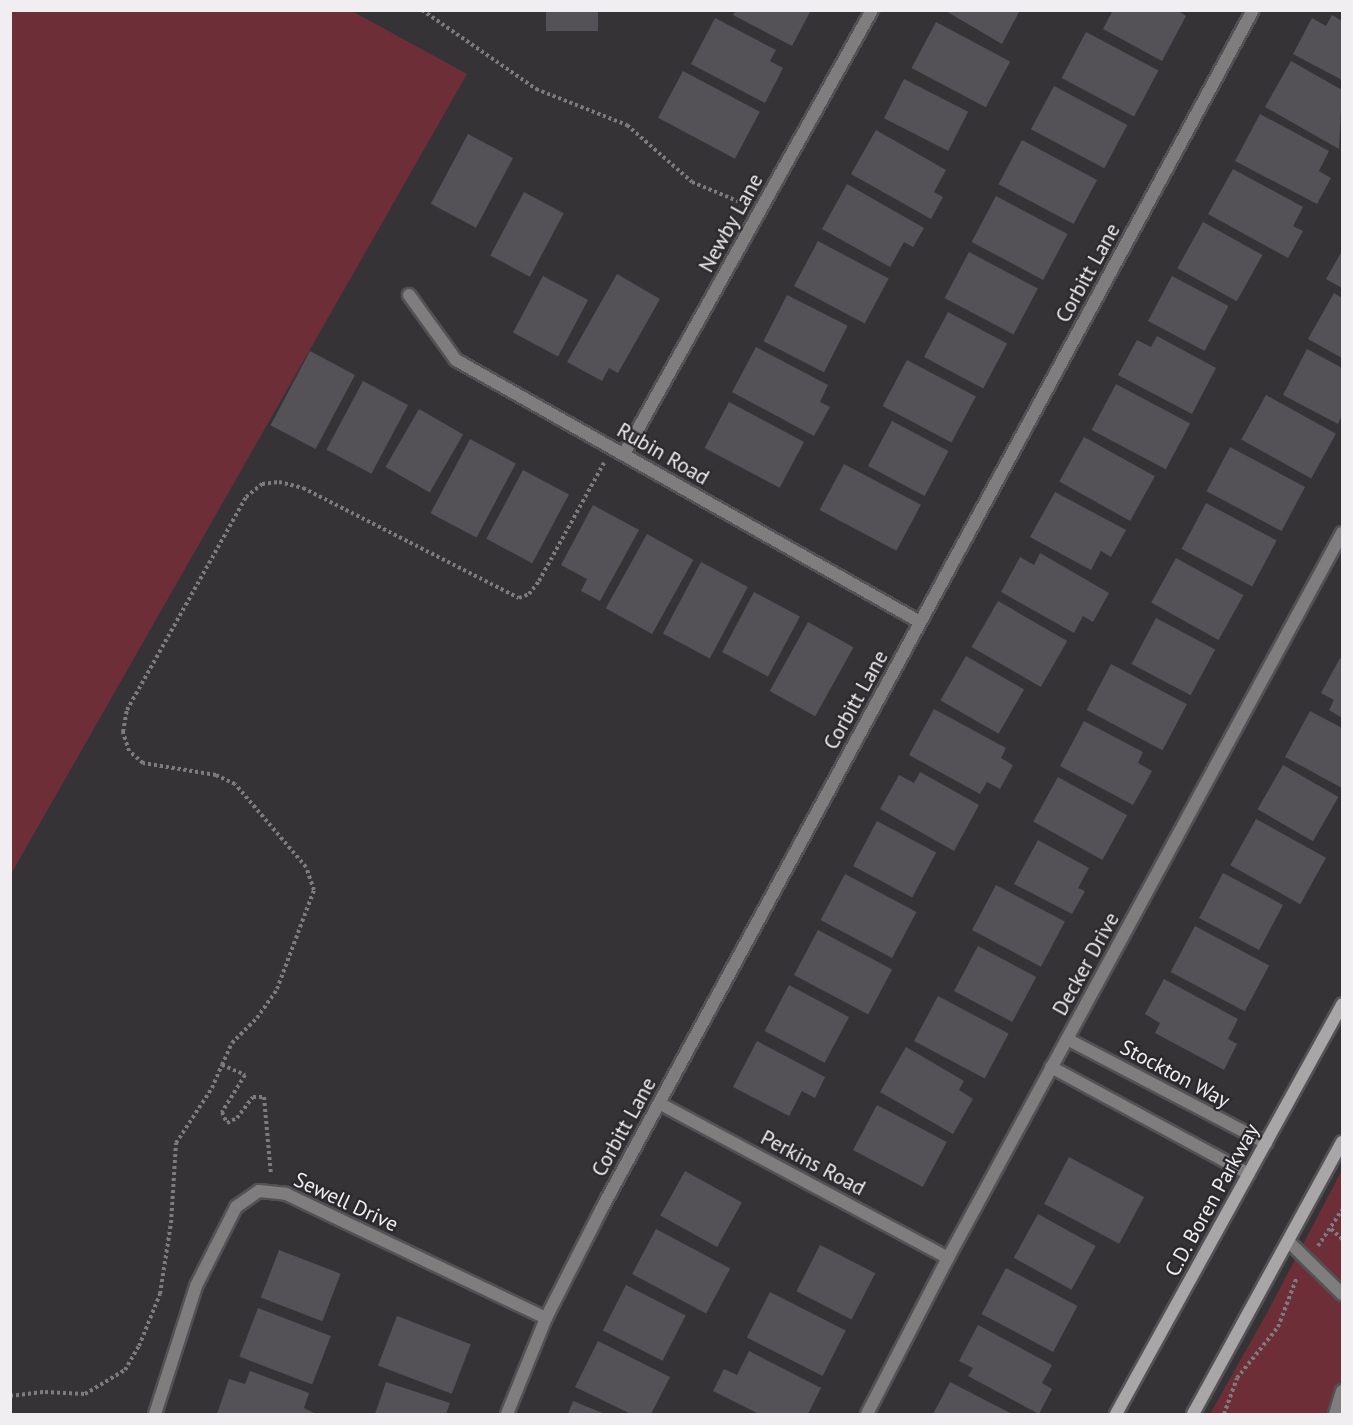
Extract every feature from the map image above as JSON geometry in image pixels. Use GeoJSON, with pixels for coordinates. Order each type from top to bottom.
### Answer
{"type":"FeatureCollection","features":[{"type":"Feature","properties":{"kind":"street","name":"Newby Lane"},"geometry":{"type":"LineString","coordinates":[[624,454],[872,10]]}},
{"type":"Feature","properties":{"kind":"street","name":"Corbitt Lane"},"geometry":{"type":"LineString","coordinates":[[507,1414],[546,1318],[659,1103],[1253,10]]}},
{"type":"Feature","properties":{"kind":"street","name":"Rubin Road"},"geometry":{"type":"LineString","coordinates":[[409,295],[456,360],[920,622]]}},
{"type":"Feature","properties":{"kind":"street","name":"Decker Drive"},"geometry":{"type":"LineString","coordinates":[[867,1414],[948,1258],[1342,533]]}},
{"type":"Feature","properties":{"kind":"street","name":"C.D. Boren Parkway"},"geometry":{"type":"LineString","coordinates":[[1116,1414],[1342,1004]]}},
{"type":"Feature","properties":{"kind":"street","name":"Stockton Way"},"geometry":{"type":"LineString","coordinates":[[1067,1039],[1266,1143]]}},
{"type":"Feature","properties":{"kind":"street"},"geometry":{"type":"LineString","coordinates":[[1051,1067],[1249,1174]]}},
{"type":"Feature","properties":{"kind":"street","name":"Perkins Road"},"geometry":{"type":"LineString","coordinates":[[659,1103],[948,1258]]}},
{"type":"Feature","properties":{"kind":"street"},"geometry":{"type":"LineString","coordinates":[[1193,1414],[1342,1142]]}},
{"type":"Feature","properties":{"kind":"street","name":"Sewell Drive"},"geometry":{"type":"LineString","coordinates":[[154,1414],[196,1286],[236,1207],[252,1194],[273,1190],[546,1318]]}},
{"type":"Feature","properties":{"kind":"street"},"geometry":{"type":"LineString","coordinates":[[1288,1241],[1308,1258],[1342,1294]]}},
{"type":"Feature","properties":{"kind":"street"},"geometry":{"type":"LineString","coordinates":[[1335,1414],[1342,1391]]}},
{"type":"Feature","properties":{"kind":"path"},"geometry":{"type":"LineString","coordinates":[[422,10],[536,89],[627,125],[692,182],[760,211]]}},
{"type":"Feature","properties":{"kind":"path"},"geometry":{"type":"LineString","coordinates":[[736,213],[741,202]]}},
{"type":"Feature","properties":{"kind":"path"},"geometry":{"type":"LineString","coordinates":[[10,1396],[45,1392],[85,1394],[125,1370],[139,1346],[160,1294],[171,1223],[176,1143],[206,1099],[232,1043],[277,989],[314,890],[306,867],[235,784],[216,775],[143,763],[129,751],[123,732],[126,710],[246,497],[262,484],[279,482],[303,488],[519,598],[529,594],[539,581],[613,448]]}},
{"type":"Feature","properties":{"kind":"path"},"geometry":{"type":"LineString","coordinates":[[222,1065],[245,1075],[222,1112],[227,1123],[237,1118],[253,1097],[264,1097],[273,1190]]}},
{"type":"Feature","properties":{"kind":"path"},"geometry":{"type":"LineString","coordinates":[[1224,1414],[1237,1378],[1278,1327],[1291,1287],[1308,1258],[1331,1229],[1342,1210]]}},
{"type":"Feature","properties":{"kind":"path"},"geometry":{"type":"LineString","coordinates":[[1331,1229],[1342,1239]]}},
{"type":"Feature","properties":{"kind":"shaded area"},"geometry":{"type":"Polygon","coordinates":[[[11,10],[352,11],[467,74],[11,874],[11,10]]]}},
{"type":"Feature","properties":{"kind":"shaded area"},"geometry":{"type":"Polygon","coordinates":[[[1342,1170],[1342,1414],[1210,1414],[1267,1313],[1342,1170]]]}},
{"type":"Feature","properties":{"kind":"building"},"geometry":{"type":"Polygon","coordinates":[[[546,10],[598,10],[598,31],[546,31],[546,10]]]}},
{"type":"Feature","properties":{"kind":"building"},"geometry":{"type":"Polygon","coordinates":[[[736,10],[811,10],[792,46],[733,15],[736,10]]]}},
{"type":"Feature","properties":{"kind":"building"},"geometry":{"type":"Polygon","coordinates":[[[944,10],[1020,10],[1002,44],[944,10]]]}},
{"type":"Feature","properties":{"kind":"building"},"geometry":{"type":"Polygon","coordinates":[[[1113,10],[1177,10],[1186,16],[1162,61],[1103,29],[1113,10]]]}},
{"type":"Feature","properties":{"kind":"building"},"geometry":{"type":"Polygon","coordinates":[[[1332,15],[1342,21],[1342,80],[1293,54],[1312,18],[1326,26],[1332,15]]]}},
{"type":"Feature","properties":{"kind":"building"},"geometry":{"type":"Polygon","coordinates":[[[715,18],[776,50],[770,61],[783,68],[765,103],[691,64],[715,18]]]}},
{"type":"Feature","properties":{"kind":"building"},"geometry":{"type":"Polygon","coordinates":[[[936,22],[1010,61],[986,107],[912,68],[936,22]]]}},
{"type":"Feature","properties":{"kind":"building"},"geometry":{"type":"Polygon","coordinates":[[[1086,32],[1158,70],[1134,116],[1062,78],[1086,32]]]}},
{"type":"Feature","properties":{"kind":"building"},"geometry":{"type":"Polygon","coordinates":[[[1291,61],[1342,90],[1339,149],[1265,107],[1291,61]]]}},
{"type":"Feature","properties":{"kind":"building"},"geometry":{"type":"Polygon","coordinates":[[[683,71],[760,112],[735,159],[658,118],[683,71]]]}},
{"type":"Feature","properties":{"kind":"building"},"geometry":{"type":"Polygon","coordinates":[[[904,79],[968,112],[948,151],[884,118],[904,79]]]}},
{"type":"Feature","properties":{"kind":"building"},"geometry":{"type":"Polygon","coordinates":[[[1054,86],[1127,125],[1104,168],[1031,129],[1054,86]]]}},
{"type":"Feature","properties":{"kind":"building"},"geometry":{"type":"Polygon","coordinates":[[[1260,114],[1329,151],[1319,171],[1331,178],[1317,204],[1235,161],[1260,114]]]}},
{"type":"Feature","properties":{"kind":"building"},"geometry":{"type":"Polygon","coordinates":[[[876,130],[946,170],[934,192],[943,197],[931,219],[851,174],[876,130]]]}},
{"type":"Feature","properties":{"kind":"building"},"geometry":{"type":"Polygon","coordinates":[[[468,134],[513,158],[476,228],[431,204],[468,134]]]}},
{"type":"Feature","properties":{"kind":"building"},"geometry":{"type":"Polygon","coordinates":[[[1022,140],[1097,180],[1074,224],[999,184],[1022,140]]]}},
{"type":"Feature","properties":{"kind":"building"},"geometry":{"type":"Polygon","coordinates":[[[1233,169],[1303,207],[1293,226],[1303,231],[1288,258],[1208,214],[1233,169]]]}},
{"type":"Feature","properties":{"kind":"building"},"geometry":{"type":"Polygon","coordinates":[[[847,184],[924,228],[913,247],[904,242],[890,267],[822,229],[847,184]]]}},
{"type":"Feature","properties":{"kind":"building"},"geometry":{"type":"Polygon","coordinates":[[[524,192],[564,213],[530,277],[490,256],[524,192]]]}},
{"type":"Feature","properties":{"kind":"building"},"geometry":{"type":"Polygon","coordinates":[[[996,196],[1068,234],[1043,280],[972,242],[996,196]]]}},
{"type":"Feature","properties":{"kind":"building"},"geometry":{"type":"Polygon","coordinates":[[[1203,222],[1262,255],[1237,301],[1177,268],[1203,222]]]}},
{"type":"Feature","properties":{"kind":"building"},"geometry":{"type":"Polygon","coordinates":[[[818,241],[889,279],[865,324],[794,286],[818,241]]]}},
{"type":"Feature","properties":{"kind":"building"},"geometry":{"type":"Polygon","coordinates":[[[1342,251],[1342,288],[1326,279],[1342,251]]]}},
{"type":"Feature","properties":{"kind":"building"},"geometry":{"type":"Polygon","coordinates":[[[969,252],[1038,289],[1013,335],[945,298],[969,252]]]}},
{"type":"Feature","properties":{"kind":"building"},"geometry":{"type":"Polygon","coordinates":[[[617,274],[660,299],[618,373],[609,368],[602,381],[567,362],[617,274]]]}},
{"type":"Feature","properties":{"kind":"building"},"geometry":{"type":"Polygon","coordinates":[[[543,276],[588,300],[558,356],[513,333],[543,276]]]}},
{"type":"Feature","properties":{"kind":"building"},"geometry":{"type":"Polygon","coordinates":[[[1172,276],[1229,306],[1205,351],[1148,321],[1172,276]]]}},
{"type":"Feature","properties":{"kind":"building"},"geometry":{"type":"Polygon","coordinates":[[[1334,293],[1342,298],[1342,358],[1308,339],[1334,293]]]}},
{"type":"Feature","properties":{"kind":"building"},"geometry":{"type":"Polygon","coordinates":[[[787,295],[848,326],[824,372],[763,341],[787,295]]]}},
{"type":"Feature","properties":{"kind":"building"},"geometry":{"type":"Polygon","coordinates":[[[948,312],[1007,343],[983,388],[924,357],[948,312]]]}},
{"type":"Feature","properties":{"kind":"building"},"geometry":{"type":"Polygon","coordinates":[[[1157,336],[1216,368],[1192,414],[1118,375],[1137,340],[1151,347],[1157,336]]]}},
{"type":"Feature","properties":{"kind":"building"},"geometry":{"type":"Polygon","coordinates":[[[756,347],[828,385],[820,402],[830,407],[814,436],[732,392],[756,347]]]}},
{"type":"Feature","properties":{"kind":"building"},"geometry":{"type":"Polygon","coordinates":[[[1307,349],[1342,368],[1342,415],[1338,424],[1283,395],[1307,349]]]}},
{"type":"Feature","properties":{"kind":"building"},"geometry":{"type":"Polygon","coordinates":[[[310,351],[355,375],[316,449],[271,425],[310,351]]]}},
{"type":"Feature","properties":{"kind":"building"},"geometry":{"type":"Polygon","coordinates":[[[907,360],[976,397],[951,443],[883,406],[907,360]]]}},
{"type":"Feature","properties":{"kind":"building"},"geometry":{"type":"Polygon","coordinates":[[[363,381],[408,405],[371,474],[326,450],[363,381]]]}},
{"type":"Feature","properties":{"kind":"building"},"geometry":{"type":"Polygon","coordinates":[[[1116,384],[1190,423],[1166,469],[1092,430],[1116,384]]]}},
{"type":"Feature","properties":{"kind":"building"},"geometry":{"type":"Polygon","coordinates":[[[1266,395],[1336,434],[1311,478],[1241,440],[1266,395]]]}},
{"type":"Feature","properties":{"kind":"building"},"geometry":{"type":"Polygon","coordinates":[[[729,402],[804,442],[780,488],[705,448],[729,402]]]}},
{"type":"Feature","properties":{"kind":"building"},"geometry":{"type":"Polygon","coordinates":[[[419,409],[463,434],[430,493],[386,467],[419,409]]]}},
{"type":"Feature","properties":{"kind":"building"},"geometry":{"type":"Polygon","coordinates":[[[892,421],[949,451],[925,496],[868,466],[892,421]]]}},
{"type":"Feature","properties":{"kind":"building"},"geometry":{"type":"Polygon","coordinates":[[[1084,437],[1155,476],[1130,521],[1059,482],[1084,437]]]}},
{"type":"Feature","properties":{"kind":"building"},"geometry":{"type":"Polygon","coordinates":[[[470,439],[516,463],[476,538],[431,513],[470,439]]]}},
{"type":"Feature","properties":{"kind":"building"},"geometry":{"type":"Polygon","coordinates":[[[1230,447],[1305,487],[1282,531],[1207,491],[1230,447]]]}},
{"type":"Feature","properties":{"kind":"building"},"geometry":{"type":"Polygon","coordinates":[[[844,464],[921,505],[896,551],[820,510],[844,464]]]}},
{"type":"Feature","properties":{"kind":"building"},"geometry":{"type":"Polygon","coordinates":[[[523,470],[569,494],[532,563],[486,539],[523,470]]]}},
{"type":"Feature","properties":{"kind":"building"},"geometry":{"type":"Polygon","coordinates":[[[1055,492],[1126,530],[1111,557],[1101,551],[1091,570],[1030,537],[1055,492]]]}},
{"type":"Feature","properties":{"kind":"building"},"geometry":{"type":"Polygon","coordinates":[[[1206,503],[1277,541],[1252,586],[1182,549],[1206,503]]]}},
{"type":"Feature","properties":{"kind":"building"},"geometry":{"type":"Polygon","coordinates":[[[593,505],[639,530],[600,601],[581,591],[587,579],[561,565],[593,505]]]}},
{"type":"Feature","properties":{"kind":"building"},"geometry":{"type":"Polygon","coordinates":[[[647,534],[693,560],[652,634],[606,608],[647,534]]]}},
{"type":"Feature","properties":{"kind":"building"},"geometry":{"type":"Polygon","coordinates":[[[1040,553],[1109,593],[1093,622],[1083,616],[1074,633],[1001,592],[1020,557],[1034,565],[1040,553]]]}},
{"type":"Feature","properties":{"kind":"building"},"geometry":{"type":"Polygon","coordinates":[[[1176,558],[1243,595],[1219,640],[1151,603],[1176,558]]]}},
{"type":"Feature","properties":{"kind":"building"},"geometry":{"type":"Polygon","coordinates":[[[701,562],[748,587],[710,658],[663,634],[701,562]]]}},
{"type":"Feature","properties":{"kind":"building"},"geometry":{"type":"Polygon","coordinates":[[[754,592],[800,616],[768,676],[722,652],[754,592]]]}},
{"type":"Feature","properties":{"kind":"building"},"geometry":{"type":"Polygon","coordinates":[[[998,601],[1067,641],[1041,687],[972,647],[998,601]]]}},
{"type":"Feature","properties":{"kind":"building"},"geometry":{"type":"Polygon","coordinates":[[[1156,618],[1215,649],[1191,695],[1132,664],[1156,618]]]}},
{"type":"Feature","properties":{"kind":"building"},"geometry":{"type":"Polygon","coordinates":[[[808,622],[853,647],[815,716],[770,691],[808,622]]]}},
{"type":"Feature","properties":{"kind":"building"},"geometry":{"type":"Polygon","coordinates":[[[966,656],[1024,689],[999,734],[940,700],[966,656]]]}},
{"type":"Feature","properties":{"kind":"building"},"geometry":{"type":"Polygon","coordinates":[[[1340,658],[1342,660],[1342,718],[1329,710],[1334,700],[1321,693],[1340,658]]]}},
{"type":"Feature","properties":{"kind":"building"},"geometry":{"type":"Polygon","coordinates":[[[1111,664],[1187,704],[1163,750],[1087,710],[1111,664]]]}},
{"type":"Feature","properties":{"kind":"building"},"geometry":{"type":"Polygon","coordinates":[[[934,709],[1006,748],[1001,758],[1013,765],[1000,789],[987,782],[980,794],[909,755],[934,709]]]}},
{"type":"Feature","properties":{"kind":"building"},"geometry":{"type":"Polygon","coordinates":[[[1310,711],[1342,728],[1342,788],[1285,757],[1310,711]]]}},
{"type":"Feature","properties":{"kind":"building"},"geometry":{"type":"Polygon","coordinates":[[[1084,721],[1143,752],[1138,763],[1152,771],[1133,805],[1060,766],[1084,721]]]}},
{"type":"Feature","properties":{"kind":"building"},"geometry":{"type":"Polygon","coordinates":[[[1283,765],[1338,797],[1313,841],[1258,809],[1283,765]]]}},
{"type":"Feature","properties":{"kind":"building"},"geometry":{"type":"Polygon","coordinates":[[[920,772],[979,805],[954,851],[880,809],[899,775],[914,783],[920,772]]]}},
{"type":"Feature","properties":{"kind":"building"},"geometry":{"type":"Polygon","coordinates":[[[1058,777],[1127,815],[1102,860],[1033,822],[1058,777]]]}},
{"type":"Feature","properties":{"kind":"building"},"geometry":{"type":"Polygon","coordinates":[[[1256,819],[1326,858],[1300,904],[1230,865],[1256,819]]]}},
{"type":"Feature","properties":{"kind":"building"},"geometry":{"type":"Polygon","coordinates":[[[877,821],[936,852],[912,897],[853,866],[877,821]]]}},
{"type":"Feature","properties":{"kind":"building"},"geometry":{"type":"Polygon","coordinates":[[[1038,840],[1089,868],[1078,888],[1085,891],[1072,914],[1014,884],[1038,840]]]}},
{"type":"Feature","properties":{"kind":"building"},"geometry":{"type":"Polygon","coordinates":[[[1223,873],[1283,905],[1259,950],[1199,918],[1223,873]]]}},
{"type":"Feature","properties":{"kind":"building"},"geometry":{"type":"Polygon","coordinates":[[[845,874],[917,912],[892,958],[821,920],[845,874]]]}},
{"type":"Feature","properties":{"kind":"building"},"geometry":{"type":"Polygon","coordinates":[[[996,885],[1065,922],[1041,967],[972,930],[996,885]]]}},
{"type":"Feature","properties":{"kind":"building"},"geometry":{"type":"Polygon","coordinates":[[[1195,926],[1269,965],[1245,1011],[1171,972],[1195,926]]]}},
{"type":"Feature","properties":{"kind":"building"},"geometry":{"type":"Polygon","coordinates":[[[818,930],[892,969],[868,1014],[794,975],[818,930]]]}},
{"type":"Feature","properties":{"kind":"building"},"geometry":{"type":"Polygon","coordinates":[[[978,946],[1036,977],[1012,1022],[954,991],[978,946]]]}},
{"type":"Feature","properties":{"kind":"building"},"geometry":{"type":"Polygon","coordinates":[[[1164,979],[1238,1019],[1228,1039],[1237,1044],[1224,1070],[1155,1033],[1160,1023],[1145,1014],[1164,979]]]}},
{"type":"Feature","properties":{"kind":"building"},"geometry":{"type":"Polygon","coordinates":[[[789,985],[849,1017],[825,1063],[765,1031],[789,985]]]}},
{"type":"Feature","properties":{"kind":"building"},"geometry":{"type":"Polygon","coordinates":[[[938,996],[1009,1034],[985,1079],[914,1041],[938,996]]]}},
{"type":"Feature","properties":{"kind":"building"},"geometry":{"type":"Polygon","coordinates":[[[757,1041],[825,1077],[815,1098],[802,1091],[789,1116],[733,1087],[757,1041]]]}},
{"type":"Feature","properties":{"kind":"building"},"geometry":{"type":"Polygon","coordinates":[[[906,1047],[964,1081],[959,1090],[973,1099],[953,1134],[880,1092],[906,1047]]]}},
{"type":"Feature","properties":{"kind":"building"},"geometry":{"type":"Polygon","coordinates":[[[877,1105],[947,1142],[923,1187],[853,1150],[877,1105]]]}},
{"type":"Feature","properties":{"kind":"building"},"geometry":{"type":"Polygon","coordinates":[[[1069,1157],[1144,1197],[1119,1244],[1044,1204],[1069,1157]]]}},
{"type":"Feature","properties":{"kind":"building"},"geometry":{"type":"Polygon","coordinates":[[[685,1171],[742,1203],[717,1247],[660,1216],[685,1171]]]}},
{"type":"Feature","properties":{"kind":"building"},"geometry":{"type":"Polygon","coordinates":[[[1038,1214],[1096,1246],[1071,1290],[1014,1258],[1038,1214]]]}},
{"type":"Feature","properties":{"kind":"building"},"geometry":{"type":"Polygon","coordinates":[[[656,1229],[730,1268],[706,1313],[632,1274],[656,1229]]]}},
{"type":"Feature","properties":{"kind":"building"},"geometry":{"type":"Polygon","coordinates":[[[820,1245],[875,1273],[852,1319],[796,1291],[820,1245]]]}},
{"type":"Feature","properties":{"kind":"building"},"geometry":{"type":"Polygon","coordinates":[[[279,1250],[341,1274],[322,1321],[261,1298],[279,1250]]]}},
{"type":"Feature","properties":{"kind":"building"},"geometry":{"type":"Polygon","coordinates":[[[1006,1268],[1078,1306],[1053,1352],[982,1314],[1006,1268]]]}},
{"type":"Feature","properties":{"kind":"building"},"geometry":{"type":"Polygon","coordinates":[[[626,1285],[686,1315],[663,1361],[603,1330],[626,1285]]]}},
{"type":"Feature","properties":{"kind":"building"},"geometry":{"type":"Polygon","coordinates":[[[770,1292],[846,1331],[823,1376],[747,1337],[770,1292]]]}},
{"type":"Feature","properties":{"kind":"building"},"geometry":{"type":"Polygon","coordinates":[[[258,1308],[331,1336],[312,1384],[239,1357],[258,1308]]]}},
{"type":"Feature","properties":{"kind":"building"},"geometry":{"type":"Polygon","coordinates":[[[397,1316],[471,1344],[452,1394],[378,1365],[397,1316]]]}},
{"type":"Feature","properties":{"kind":"building"},"geometry":{"type":"Polygon","coordinates":[[[978,1325],[1052,1365],[1042,1383],[1052,1389],[1039,1414],[968,1376],[973,1368],[959,1361],[978,1325]]]}},
{"type":"Feature","properties":{"kind":"building"},"geometry":{"type":"Polygon","coordinates":[[[598,1341],[670,1377],[651,1414],[631,1414],[575,1387],[598,1341]]]}},
{"type":"Feature","properties":{"kind":"building"},"geometry":{"type":"Polygon","coordinates":[[[749,1351],[821,1388],[808,1414],[759,1414],[713,1391],[724,1369],[737,1375],[749,1351]]]}},
{"type":"Feature","properties":{"kind":"building"},"geometry":{"type":"Polygon","coordinates":[[[250,1371],[309,1393],[304,1408],[316,1414],[217,1414],[229,1379],[245,1384],[250,1371]]]}},
{"type":"Feature","properties":{"kind":"building"},"geometry":{"type":"Polygon","coordinates":[[[386,1382],[450,1403],[446,1414],[375,1414],[386,1382]]]}},
{"type":"Feature","properties":{"kind":"building"},"geometry":{"type":"Polygon","coordinates":[[[950,1382],[1012,1414],[933,1414],[950,1382]]]}},
{"type":"Feature","properties":{"kind":"building"},"geometry":{"type":"Polygon","coordinates":[[[573,1401],[605,1414],[568,1414],[573,1401]]]}}]}
